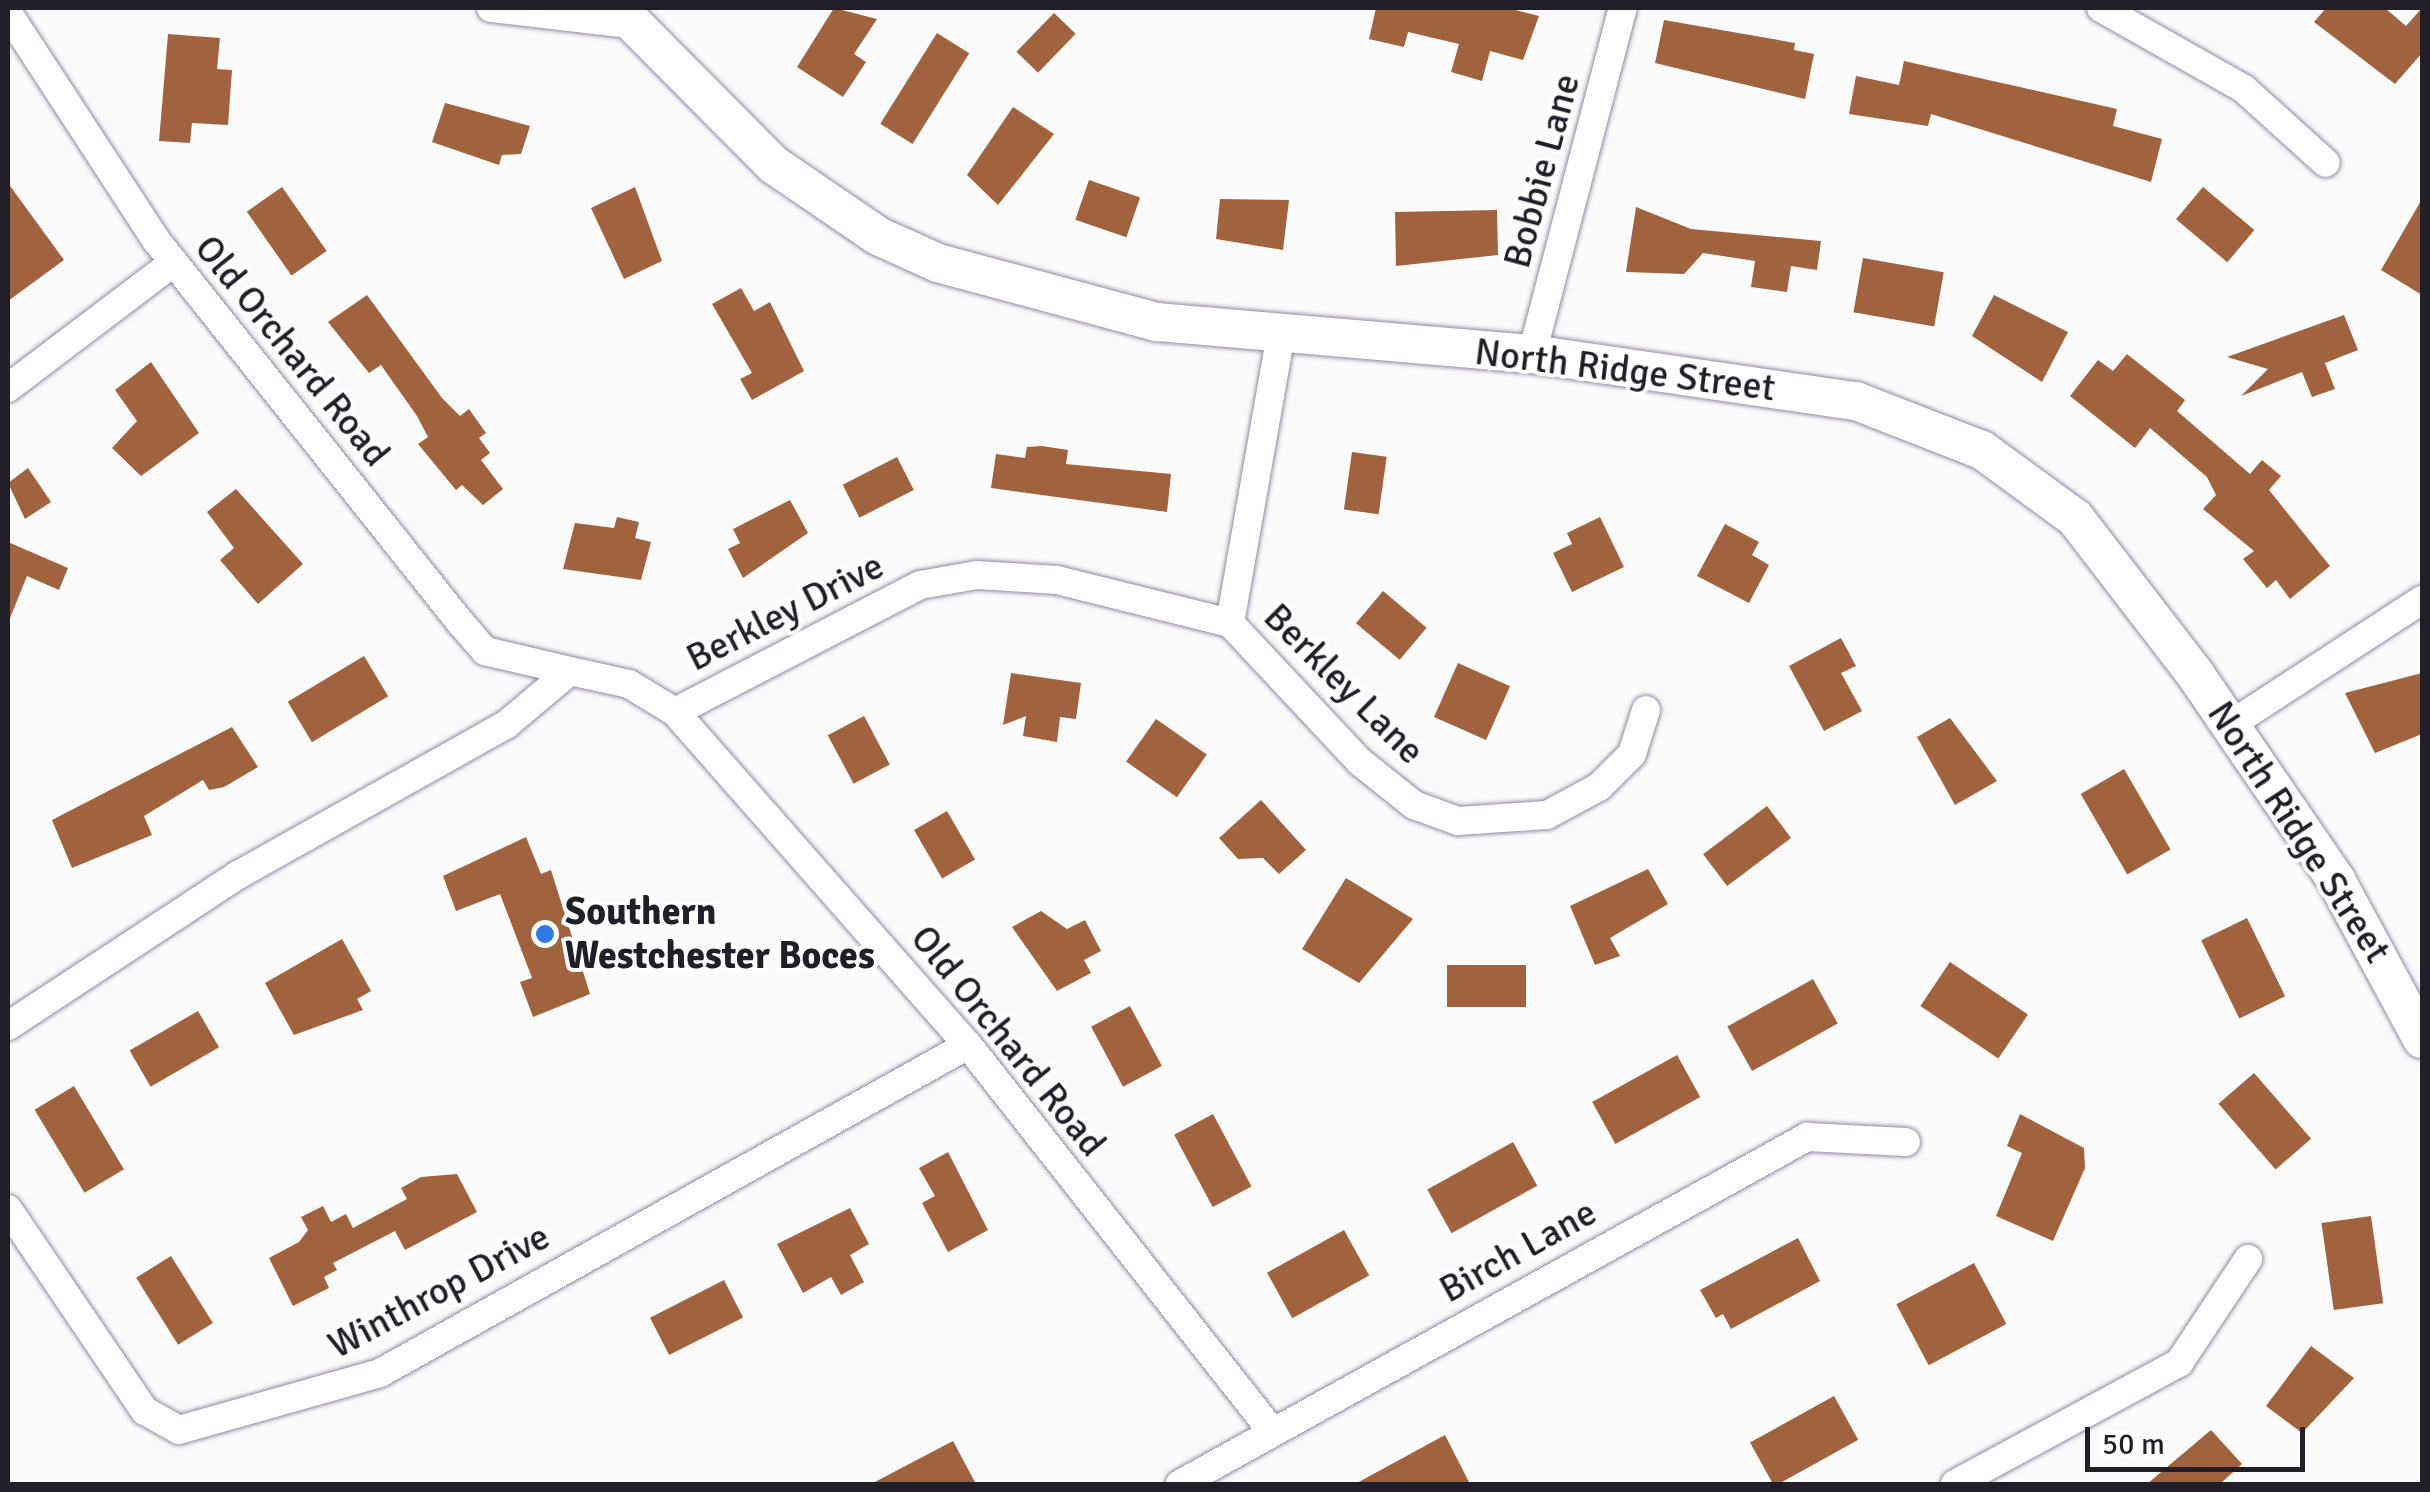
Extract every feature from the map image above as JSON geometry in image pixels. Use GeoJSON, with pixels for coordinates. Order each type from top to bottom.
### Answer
{"type":"FeatureCollection","features":[{"type":"Feature","properties":{"kind":"street"},"geometry":{"type":"LineString","coordinates":[[491,8],[627,16]]}},
{"type":"Feature","properties":{"kind":"street","name":"Bobbie Lane"},"geometry":{"type":"LineString","coordinates":[[1532,354],[1623,8]]}},
{"type":"Feature","properties":{"kind":"street"},"geometry":{"type":"LineString","coordinates":[[2102,8],[2244,89],[2326,163]]}},
{"type":"Feature","properties":{"kind":"street","name":"Old Orchard Road"},"geometry":{"type":"LineString","coordinates":[[8,13],[174,262],[485,650],[570,671]]}},
{"type":"Feature","properties":{"kind":"street","name":"North Ridge Street"},"geometry":{"type":"LineString","coordinates":[[627,16],[774,165],[878,236],[1053,298],[1157,322],[1532,354],[1856,401],[1982,450],[2075,518],[2230,725],[2336,880],[2422,1039]]}},
{"type":"Feature","properties":{"kind":"street"},"geometry":{"type":"LineString","coordinates":[[8,388],[174,262]]}},
{"type":"Feature","properties":{"kind":"street"},"geometry":{"type":"LineString","coordinates":[[1230,623],[1281,333]]}},
{"type":"Feature","properties":{"kind":"street","name":"Berkley Drive"},"geometry":{"type":"LineString","coordinates":[[570,671],[630,684],[675,712],[920,586],[977,575],[1057,580],[1230,623]]}},
{"type":"Feature","properties":{"kind":"street"},"geometry":{"type":"LineString","coordinates":[[2230,725],[2422,600]]}},
{"type":"Feature","properties":{"kind":"street","name":"Berkley Lane"},"geometry":{"type":"LineString","coordinates":[[1230,623],[1358,761],[1414,805],[1458,822],[1547,815],[1600,787],[1632,754],[1646,710]]}},
{"type":"Feature","properties":{"kind":"street"},"geometry":{"type":"LineString","coordinates":[[8,1026],[238,875],[507,724],[570,671]]}},
{"type":"Feature","properties":{"kind":"street","name":"Old Orchard Road"},"geometry":{"type":"LineString","coordinates":[[675,712],[968,1045],[1270,1428]]}},
{"type":"Feature","properties":{"kind":"street","name":"Winthrop Drive"},"geometry":{"type":"LineString","coordinates":[[8,1209],[146,1410],[179,1430],[380,1373],[968,1045]]}},
{"type":"Feature","properties":{"kind":"street","name":"Birch Lane"},"geometry":{"type":"LineString","coordinates":[[1180,1484],[1270,1428],[1807,1137],[1906,1142]]}},
{"type":"Feature","properties":{"kind":"street"},"geometry":{"type":"LineString","coordinates":[[1955,1484],[2180,1362],[2248,1259]]}},
{"type":"Feature","properties":{"kind":"building"},"geometry":{"type":"Polygon","coordinates":[[[834,8],[877,19],[854,54],[866,62],[843,97],[797,67],[834,8]]]}},
{"type":"Feature","properties":{"kind":"building"},"geometry":{"type":"Polygon","coordinates":[[[1376,8],[1508,8],[1539,16],[1523,60],[1490,51],[1482,81],[1451,72],[1459,44],[1408,32],[1404,47],[1369,39],[1376,8]]]}},
{"type":"Feature","properties":{"kind":"building"},"geometry":{"type":"Polygon","coordinates":[[[2326,8],[2385,8],[2406,26],[2422,8],[2422,53],[2395,84],[2314,22],[2326,8]]]}},
{"type":"Feature","properties":{"kind":"building"},"geometry":{"type":"Polygon","coordinates":[[[1054,13],[1076,34],[1038,73],[1016,52],[1054,13]]]}},
{"type":"Feature","properties":{"kind":"building"},"geometry":{"type":"Polygon","coordinates":[[[1664,20],[1795,43],[1794,50],[1814,54],[1805,99],[1655,63],[1664,20]]]}},
{"type":"Feature","properties":{"kind":"building"},"geometry":{"type":"Polygon","coordinates":[[[937,33],[969,53],[913,144],[880,124],[937,33]]]}},
{"type":"Feature","properties":{"kind":"building"},"geometry":{"type":"Polygon","coordinates":[[[168,34],[220,38],[217,69],[232,70],[228,125],[192,123],[190,143],[159,141],[168,34]]]}},
{"type":"Feature","properties":{"kind":"building"},"geometry":{"type":"Polygon","coordinates":[[[1904,61],[2117,109],[2113,126],[2162,139],[2151,182],[1931,114],[1928,126],[1849,114],[1856,76],[1899,85],[1904,61]]]}},
{"type":"Feature","properties":{"kind":"building"},"geometry":{"type":"Polygon","coordinates":[[[445,103],[530,126],[521,154],[502,155],[499,165],[432,142],[445,103]]]}},
{"type":"Feature","properties":{"kind":"building"},"geometry":{"type":"Polygon","coordinates":[[[1013,107],[1054,134],[998,205],[967,175],[1013,107]]]}},
{"type":"Feature","properties":{"kind":"building"},"geometry":{"type":"Polygon","coordinates":[[[1089,180],[1140,198],[1126,237],[1075,220],[1089,180]]]}},
{"type":"Feature","properties":{"kind":"building"},"geometry":{"type":"Polygon","coordinates":[[[8,183],[64,260],[8,301],[8,183]]]}},
{"type":"Feature","properties":{"kind":"building"},"geometry":{"type":"Polygon","coordinates":[[[282,187],[327,251],[292,276],[247,212],[282,187]]]}},
{"type":"Feature","properties":{"kind":"building"},"geometry":{"type":"Polygon","coordinates":[[[635,187],[662,261],[624,279],[591,208],[635,187]]]}},
{"type":"Feature","properties":{"kind":"building"},"geometry":{"type":"Polygon","coordinates":[[[2203,187],[2254,230],[2227,262],[2176,219],[2203,187]]]}},
{"type":"Feature","properties":{"kind":"building"},"geometry":{"type":"Polygon","coordinates":[[[1220,199],[1289,200],[1283,250],[1216,239],[1220,199]]]}},
{"type":"Feature","properties":{"kind":"building"},"geometry":{"type":"Polygon","coordinates":[[[2422,199],[2422,295],[2381,270],[2422,199]]]}},
{"type":"Feature","properties":{"kind":"building"},"geometry":{"type":"Polygon","coordinates":[[[1636,207],[1691,229],[1821,241],[1817,270],[1791,266],[1787,292],[1751,287],[1755,261],[1703,253],[1684,274],[1626,272],[1636,207]]]}},
{"type":"Feature","properties":{"kind":"building"},"geometry":{"type":"Polygon","coordinates":[[[1497,210],[1498,255],[1396,266],[1395,212],[1497,210]]]}},
{"type":"Feature","properties":{"kind":"building"},"geometry":{"type":"Polygon","coordinates":[[[1863,258],[1944,272],[1934,326],[1853,312],[1863,258]]]}},
{"type":"Feature","properties":{"kind":"building"},"geometry":{"type":"Polygon","coordinates":[[[741,288],[754,311],[770,302],[804,371],[752,400],[740,379],[752,373],[712,304],[741,288]]]}},
{"type":"Feature","properties":{"kind":"building"},"geometry":{"type":"Polygon","coordinates":[[[367,295],[442,398],[460,416],[469,409],[486,433],[479,438],[490,453],[481,460],[503,489],[483,505],[462,485],[456,490],[418,444],[428,437],[381,365],[369,373],[328,322],[367,295]]]}},
{"type":"Feature","properties":{"kind":"building"},"geometry":{"type":"Polygon","coordinates":[[[1994,295],[2068,332],[2042,382],[1972,336],[1994,295]]]}},
{"type":"Feature","properties":{"kind":"building"},"geometry":{"type":"Polygon","coordinates":[[[2344,315],[2358,350],[2325,363],[2335,389],[2312,397],[2302,372],[2241,396],[2268,369],[2227,357],[2344,315]]]}},
{"type":"Feature","properties":{"kind":"building"},"geometry":{"type":"Polygon","coordinates":[[[2127,354],[2185,400],[2177,411],[2250,474],[2262,460],[2281,476],[2269,490],[2330,566],[2290,599],[2276,580],[2267,588],[2243,559],[2254,551],[2203,509],[2216,495],[2207,477],[2150,428],[2135,448],[2070,396],[2098,360],[2113,371],[2127,354]]]}},
{"type":"Feature","properties":{"kind":"building"},"geometry":{"type":"Polygon","coordinates":[[[151,362],[199,433],[141,476],[112,448],[137,421],[115,390],[151,362]]]}},
{"type":"Feature","properties":{"kind":"building"},"geometry":{"type":"Polygon","coordinates":[[[1027,447],[1068,450],[1066,464],[1171,474],[1167,512],[991,488],[996,454],[1025,458],[1027,447]]]}},
{"type":"Feature","properties":{"kind":"building"},"geometry":{"type":"Polygon","coordinates":[[[1352,452],[1387,457],[1379,514],[1344,509],[1352,452]]]}},
{"type":"Feature","properties":{"kind":"building"},"geometry":{"type":"Polygon","coordinates":[[[897,457],[914,490],[859,518],[843,485],[897,457]]]}},
{"type":"Feature","properties":{"kind":"building"},"geometry":{"type":"Polygon","coordinates":[[[28,468],[51,502],[25,519],[8,483],[28,468]]]}},
{"type":"Feature","properties":{"kind":"building"},"geometry":{"type":"Polygon","coordinates":[[[236,489],[303,564],[258,604],[220,560],[234,548],[207,512],[236,489]]]}},
{"type":"Feature","properties":{"kind":"building"},"geometry":{"type":"Polygon","coordinates":[[[790,500],[808,533],[743,578],[728,549],[740,543],[733,529],[790,500]]]}},
{"type":"Feature","properties":{"kind":"building"},"geometry":{"type":"Polygon","coordinates":[[[617,517],[639,522],[635,538],[651,542],[641,580],[563,569],[575,523],[614,528],[617,517]]]}},
{"type":"Feature","properties":{"kind":"building"},"geometry":{"type":"Polygon","coordinates":[[[1600,517],[1624,567],[1572,592],[1553,553],[1572,544],[1567,533],[1600,517]]]}},
{"type":"Feature","properties":{"kind":"building"},"geometry":{"type":"Polygon","coordinates":[[[1725,524],[1759,542],[1752,555],[1769,565],[1749,603],[1697,576],[1725,524]]]}},
{"type":"Feature","properties":{"kind":"building"},"geometry":{"type":"Polygon","coordinates":[[[8,542],[68,568],[59,590],[27,576],[8,623],[8,542]]]}},
{"type":"Feature","properties":{"kind":"building"},"geometry":{"type":"Polygon","coordinates":[[[1383,591],[1427,628],[1400,660],[1356,623],[1383,591]]]}},
{"type":"Feature","properties":{"kind":"building"},"geometry":{"type":"Polygon","coordinates":[[[1841,638],[1856,666],[1841,673],[1862,711],[1824,731],[1789,666],[1841,638]]]}},
{"type":"Feature","properties":{"kind":"building"},"geometry":{"type":"Polygon","coordinates":[[[364,656],[388,696],[312,742],[288,702],[364,656]]]}},
{"type":"Feature","properties":{"kind":"building"},"geometry":{"type":"Polygon","coordinates":[[[1458,663],[1510,686],[1486,740],[1434,717],[1458,663]]]}},
{"type":"Feature","properties":{"kind":"building"},"geometry":{"type":"Polygon","coordinates":[[[1011,673],[1081,683],[1076,719],[1060,717],[1057,742],[1023,736],[1026,716],[1003,725],[1011,673]]]}},
{"type":"Feature","properties":{"kind":"building"},"geometry":{"type":"Polygon","coordinates":[[[2422,673],[2422,734],[2375,753],[2345,693],[2422,673]]]}},
{"type":"Feature","properties":{"kind":"building"},"geometry":{"type":"Polygon","coordinates":[[[864,716],[890,765],[854,784],[828,735],[864,716]]]}},
{"type":"Feature","properties":{"kind":"building"},"geometry":{"type":"Polygon","coordinates":[[[1950,718],[1997,781],[1955,805],[1917,737],[1950,718]]]}},
{"type":"Feature","properties":{"kind":"building"},"geometry":{"type":"Polygon","coordinates":[[[1156,719],[1207,755],[1177,797],[1126,762],[1156,719]]]}},
{"type":"Feature","properties":{"kind":"building"},"geometry":{"type":"Polygon","coordinates":[[[232,727],[258,767],[224,787],[209,790],[203,780],[144,816],[152,835],[72,868],[52,820],[232,727]]]}},
{"type":"Feature","properties":{"kind":"building"},"geometry":{"type":"Polygon","coordinates":[[[2124,769],[2170,850],[2127,875],[2081,794],[2124,769]]]}},
{"type":"Feature","properties":{"kind":"building"},"geometry":{"type":"Polygon","coordinates":[[[1261,800],[1306,850],[1279,874],[1263,858],[1238,859],[1219,838],[1261,800]]]}},
{"type":"Feature","properties":{"kind":"building"},"geometry":{"type":"Polygon","coordinates":[[[1767,806],[1791,838],[1727,886],[1703,854],[1767,806]]]}},
{"type":"Feature","properties":{"kind":"building"},"geometry":{"type":"Polygon","coordinates":[[[947,811],[975,859],[942,878],[914,830],[947,811]]]}},
{"type":"Feature","properties":{"kind":"building","name":"Southern Westchester Boces"},"geometry":{"type":"Polygon","coordinates":[[[526,837],[541,874],[551,870],[590,994],[533,1017],[520,982],[532,978],[500,894],[456,911],[443,876],[526,837]]]}},
{"type":"Feature","properties":{"kind":"building"},"geometry":{"type":"Polygon","coordinates":[[[1648,869],[1668,904],[1610,938],[1620,956],[1595,965],[1570,906],[1648,869]]]}},
{"type":"Feature","properties":{"kind":"building"},"geometry":{"type":"Polygon","coordinates":[[[1346,878],[1413,919],[1359,983],[1302,949],[1346,878]]]}},
{"type":"Feature","properties":{"kind":"building"},"geometry":{"type":"Polygon","coordinates":[[[1041,911],[1067,929],[1085,920],[1101,951],[1084,960],[1091,973],[1057,991],[1012,927],[1041,911]]]}},
{"type":"Feature","properties":{"kind":"building"},"geometry":{"type":"Polygon","coordinates":[[[2247,918],[2285,996],[2239,1019],[2201,940],[2247,918]]]}},
{"type":"Feature","properties":{"kind":"building"},"geometry":{"type":"Polygon","coordinates":[[[342,939],[371,991],[357,999],[363,1010],[294,1035],[265,983],[342,939]]]}},
{"type":"Feature","properties":{"kind":"building"},"geometry":{"type":"Polygon","coordinates":[[[1950,962],[2028,1015],[1998,1059],[1920,1006],[1950,962]]]}},
{"type":"Feature","properties":{"kind":"building"},"geometry":{"type":"Polygon","coordinates":[[[1447,965],[1526,965],[1526,1007],[1447,1007],[1447,965]]]}},
{"type":"Feature","properties":{"kind":"building"},"geometry":{"type":"Polygon","coordinates":[[[1813,979],[1838,1024],[1752,1071],[1727,1027],[1813,979]]]}},
{"type":"Feature","properties":{"kind":"building"},"geometry":{"type":"Polygon","coordinates":[[[1130,1006],[1162,1066],[1123,1087],[1091,1027],[1130,1006]]]}},
{"type":"Feature","properties":{"kind":"building"},"geometry":{"type":"Polygon","coordinates":[[[198,1011],[219,1047],[151,1087],[130,1050],[198,1011]]]}},
{"type":"Feature","properties":{"kind":"building"},"geometry":{"type":"Polygon","coordinates":[[[1677,1055],[1700,1097],[1615,1144],[1592,1102],[1677,1055]]]}},
{"type":"Feature","properties":{"kind":"building"},"geometry":{"type":"Polygon","coordinates":[[[2254,1073],[2311,1139],[2276,1169],[2219,1104],[2254,1073]]]}},
{"type":"Feature","properties":{"kind":"building"},"geometry":{"type":"Polygon","coordinates":[[[74,1086],[124,1169],[85,1193],[35,1110],[74,1086]]]}},
{"type":"Feature","properties":{"kind":"building"},"geometry":{"type":"Polygon","coordinates":[[[1213,1114],[1251,1186],[1213,1207],[1174,1135],[1213,1114]]]}},
{"type":"Feature","properties":{"kind":"building"},"geometry":{"type":"Polygon","coordinates":[[[2020,1114],[2084,1148],[2085,1168],[2053,1241],[1996,1216],[2022,1153],[2007,1146],[2020,1114]]]}},
{"type":"Feature","properties":{"kind":"building"},"geometry":{"type":"Polygon","coordinates":[[[1513,1142],[1537,1186],[1452,1233],[1427,1190],[1513,1142]]]}},
{"type":"Feature","properties":{"kind":"building"},"geometry":{"type":"Polygon","coordinates":[[[948,1152],[988,1230],[948,1252],[922,1203],[935,1196],[919,1168],[948,1152]]]}},
{"type":"Feature","properties":{"kind":"building"},"geometry":{"type":"Polygon","coordinates":[[[457,1174],[477,1212],[405,1250],[395,1231],[333,1263],[337,1270],[324,1277],[329,1288],[293,1306],[269,1258],[299,1242],[308,1230],[301,1217],[323,1206],[331,1222],[346,1214],[353,1228],[407,1199],[401,1188],[421,1177],[457,1174]]]}},
{"type":"Feature","properties":{"kind":"building"},"geometry":{"type":"Polygon","coordinates":[[[850,1208],[869,1244],[850,1255],[864,1282],[841,1295],[831,1277],[803,1293],[777,1244],[850,1208]]]}},
{"type":"Feature","properties":{"kind":"building"},"geometry":{"type":"Polygon","coordinates":[[[2371,1216],[2383,1303],[2334,1310],[2321,1223],[2371,1216]]]}},
{"type":"Feature","properties":{"kind":"building"},"geometry":{"type":"Polygon","coordinates":[[[1344,1230],[1369,1275],[1292,1318],[1267,1273],[1344,1230]]]}},
{"type":"Feature","properties":{"kind":"building"},"geometry":{"type":"Polygon","coordinates":[[[1798,1238],[1820,1281],[1731,1329],[1723,1314],[1716,1318],[1700,1290],[1798,1238]]]}},
{"type":"Feature","properties":{"kind":"building"},"geometry":{"type":"Polygon","coordinates":[[[171,1256],[213,1323],[178,1345],[136,1278],[171,1256]]]}},
{"type":"Feature","properties":{"kind":"building"},"geometry":{"type":"Polygon","coordinates":[[[1974,1263],[2006,1324],[1929,1365],[1896,1304],[1974,1263]]]}},
{"type":"Feature","properties":{"kind":"building"},"geometry":{"type":"Polygon","coordinates":[[[724,1280],[743,1317],[669,1355],[650,1318],[724,1280]]]}},
{"type":"Feature","properties":{"kind":"building"},"geometry":{"type":"Polygon","coordinates":[[[2311,1346],[2354,1378],[2302,1433],[2266,1406],[2311,1346]]]}},
{"type":"Feature","properties":{"kind":"building"},"geometry":{"type":"Polygon","coordinates":[[[1834,1396],[1858,1440],[1778,1484],[1773,1484],[1750,1443],[1834,1396]]]}},
{"type":"Feature","properties":{"kind":"building"},"geometry":{"type":"Polygon","coordinates":[[[2211,1430],[2242,1464],[2220,1484],[2147,1484],[2211,1430]]]}},
{"type":"Feature","properties":{"kind":"building"},"geometry":{"type":"Polygon","coordinates":[[[1445,1435],[1470,1484],[1355,1484],[1445,1435]]]}},
{"type":"Feature","properties":{"kind":"building"},"geometry":{"type":"Polygon","coordinates":[[[953,1441],[976,1484],[871,1484],[953,1441]]]}},
{"type":"Feature","properties":{"kind":"place","name":"Southern Westchester Boces"},"geometry":{"type":"Point","coordinates":[545,934]}}]}
